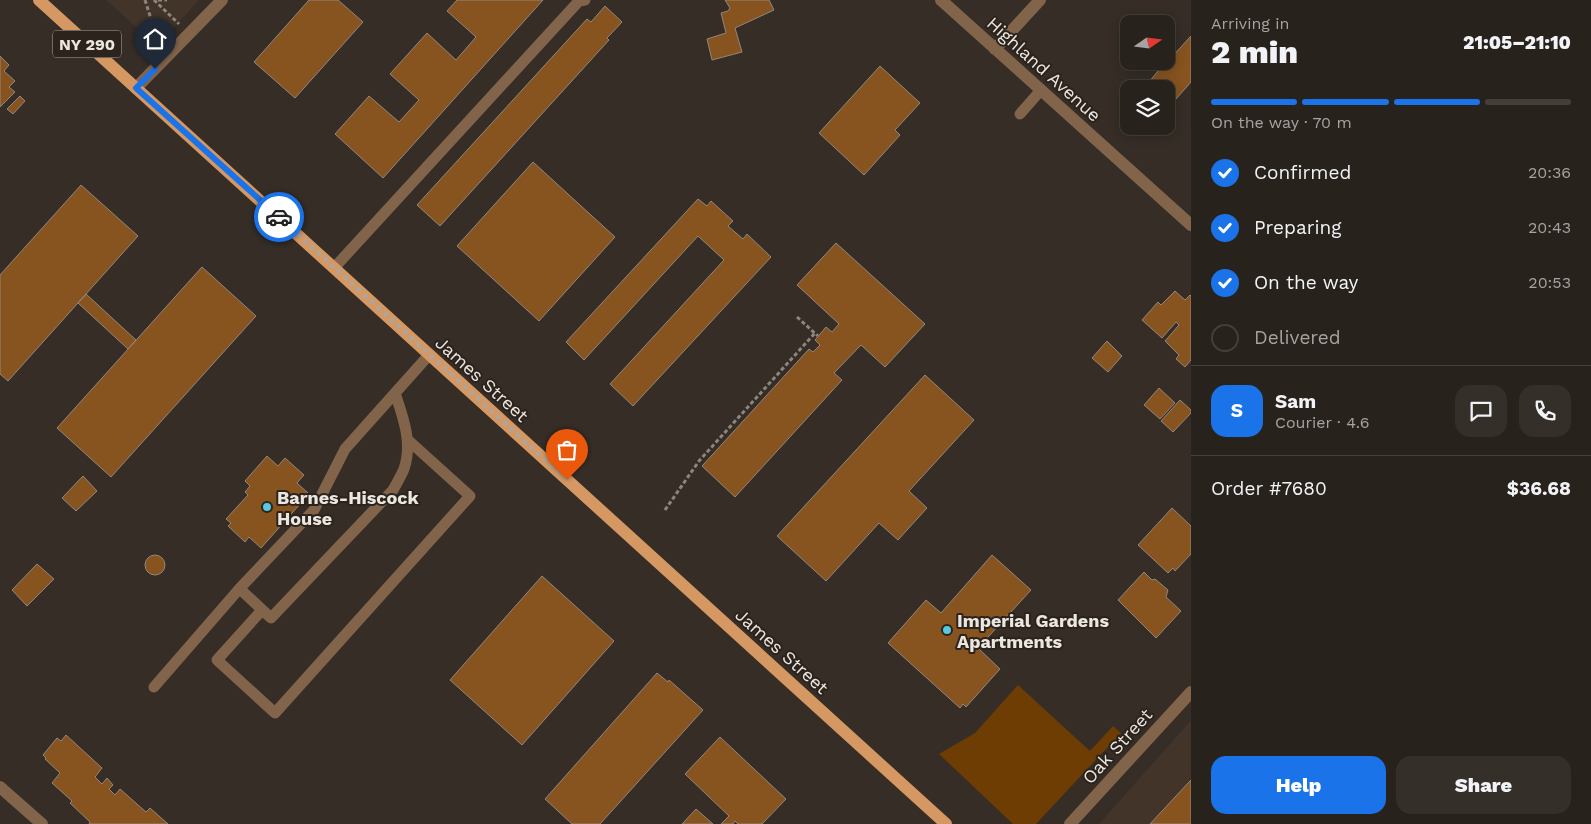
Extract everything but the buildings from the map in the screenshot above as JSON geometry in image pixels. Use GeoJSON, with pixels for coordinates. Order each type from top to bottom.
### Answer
{"type":"FeatureCollection","features":[{"type":"Feature","properties":{"kind":"main road","name":"James Street"},"geometry":{"type":"LineString","coordinates":[[39,0],[946,824]]}},
{"type":"Feature","properties":{"kind":"street"},"geometry":{"type":"LineString","coordinates":[[136,88],[222,0]]}},
{"type":"Feature","properties":{"kind":"street","name":"Highland Avenue"},"geometry":{"type":"LineString","coordinates":[[941,0],[1191,225]]}},
{"type":"Feature","properties":{"kind":"street"},"geometry":{"type":"LineString","coordinates":[[995,48],[1040,0]]}},
{"type":"Feature","properties":{"kind":"street","name":"Oak Street"},"geometry":{"type":"LineString","coordinates":[[1070,824],[1191,692]]}},
{"type":"Feature","properties":{"kind":"street"},"geometry":{"type":"LineString","coordinates":[[2,792],[42,824]]}},
{"type":"Feature","properties":{"kind":"lane"},"geometry":{"type":"LineString","coordinates":[[334,268],[579,1],[585,0]]}},
{"type":"Feature","properties":{"kind":"lane"},"geometry":{"type":"LineString","coordinates":[[1020,114],[1040,90]]}},
{"type":"Feature","properties":{"kind":"lane"},"geometry":{"type":"LineString","coordinates":[[154,686],[240,589],[314,510],[346,450],[429,355]]}},
{"type":"Feature","properties":{"kind":"lane"},"geometry":{"type":"LineString","coordinates":[[240,589],[271,618],[394,490],[404,468],[408,440],[406,425],[395,393]]}},
{"type":"Feature","properties":{"kind":"lane"},"geometry":{"type":"LineString","coordinates":[[262,610],[217,660],[275,713],[470,496],[408,440]]}},
{"type":"Feature","properties":{"kind":"path"},"geometry":{"type":"LineString","coordinates":[[145,0],[152,22],[152,47],[165,59]]}},
{"type":"Feature","properties":{"kind":"path"},"geometry":{"type":"LineString","coordinates":[[156,0],[166,0]]}},
{"type":"Feature","properties":{"kind":"path"},"geometry":{"type":"LineString","coordinates":[[156,0],[190,34]]}},
{"type":"Feature","properties":{"kind":"path"},"geometry":{"type":"LineString","coordinates":[[665,510],[699,461],[817,334],[797,317]]}},
{"type":"Feature","properties":{"kind":"shaded area"},"geometry":{"type":"Polygon","coordinates":[[[106,0],[199,0],[157,46],[106,0]]]}},
{"type":"Feature","properties":{"kind":"shaded area"},"geometry":{"type":"Polygon","coordinates":[[[1018,685],[1090,751],[1113,726],[1121,733],[1036,824],[1013,824],[939,754],[975,733],[1018,685]]]}},
{"type":"Feature","properties":{"kind":"shaded area"},"geometry":{"type":"Polygon","coordinates":[[[1191,720],[1191,824],[1099,824],[1191,720]]]}},
{"type":"Feature","properties":{"kind":"way so far"},"geometry":{"type":"LineString","coordinates":[[279,217],[567,480]]}},
{"type":"Feature","properties":{"kind":"place","name":"Barnes-Hiscock House"},"geometry":{"type":"Point","coordinates":[267,507]}},
{"type":"Feature","properties":{"kind":"place","name":"Imperial Gardens Apartments"},"geometry":{"type":"Point","coordinates":[947,630]}},
{"type":"Feature","properties":{"kind":"route"},"geometry":{"type":"LineString","coordinates":[[155,69],[136,88],[279,217]]}}]}
